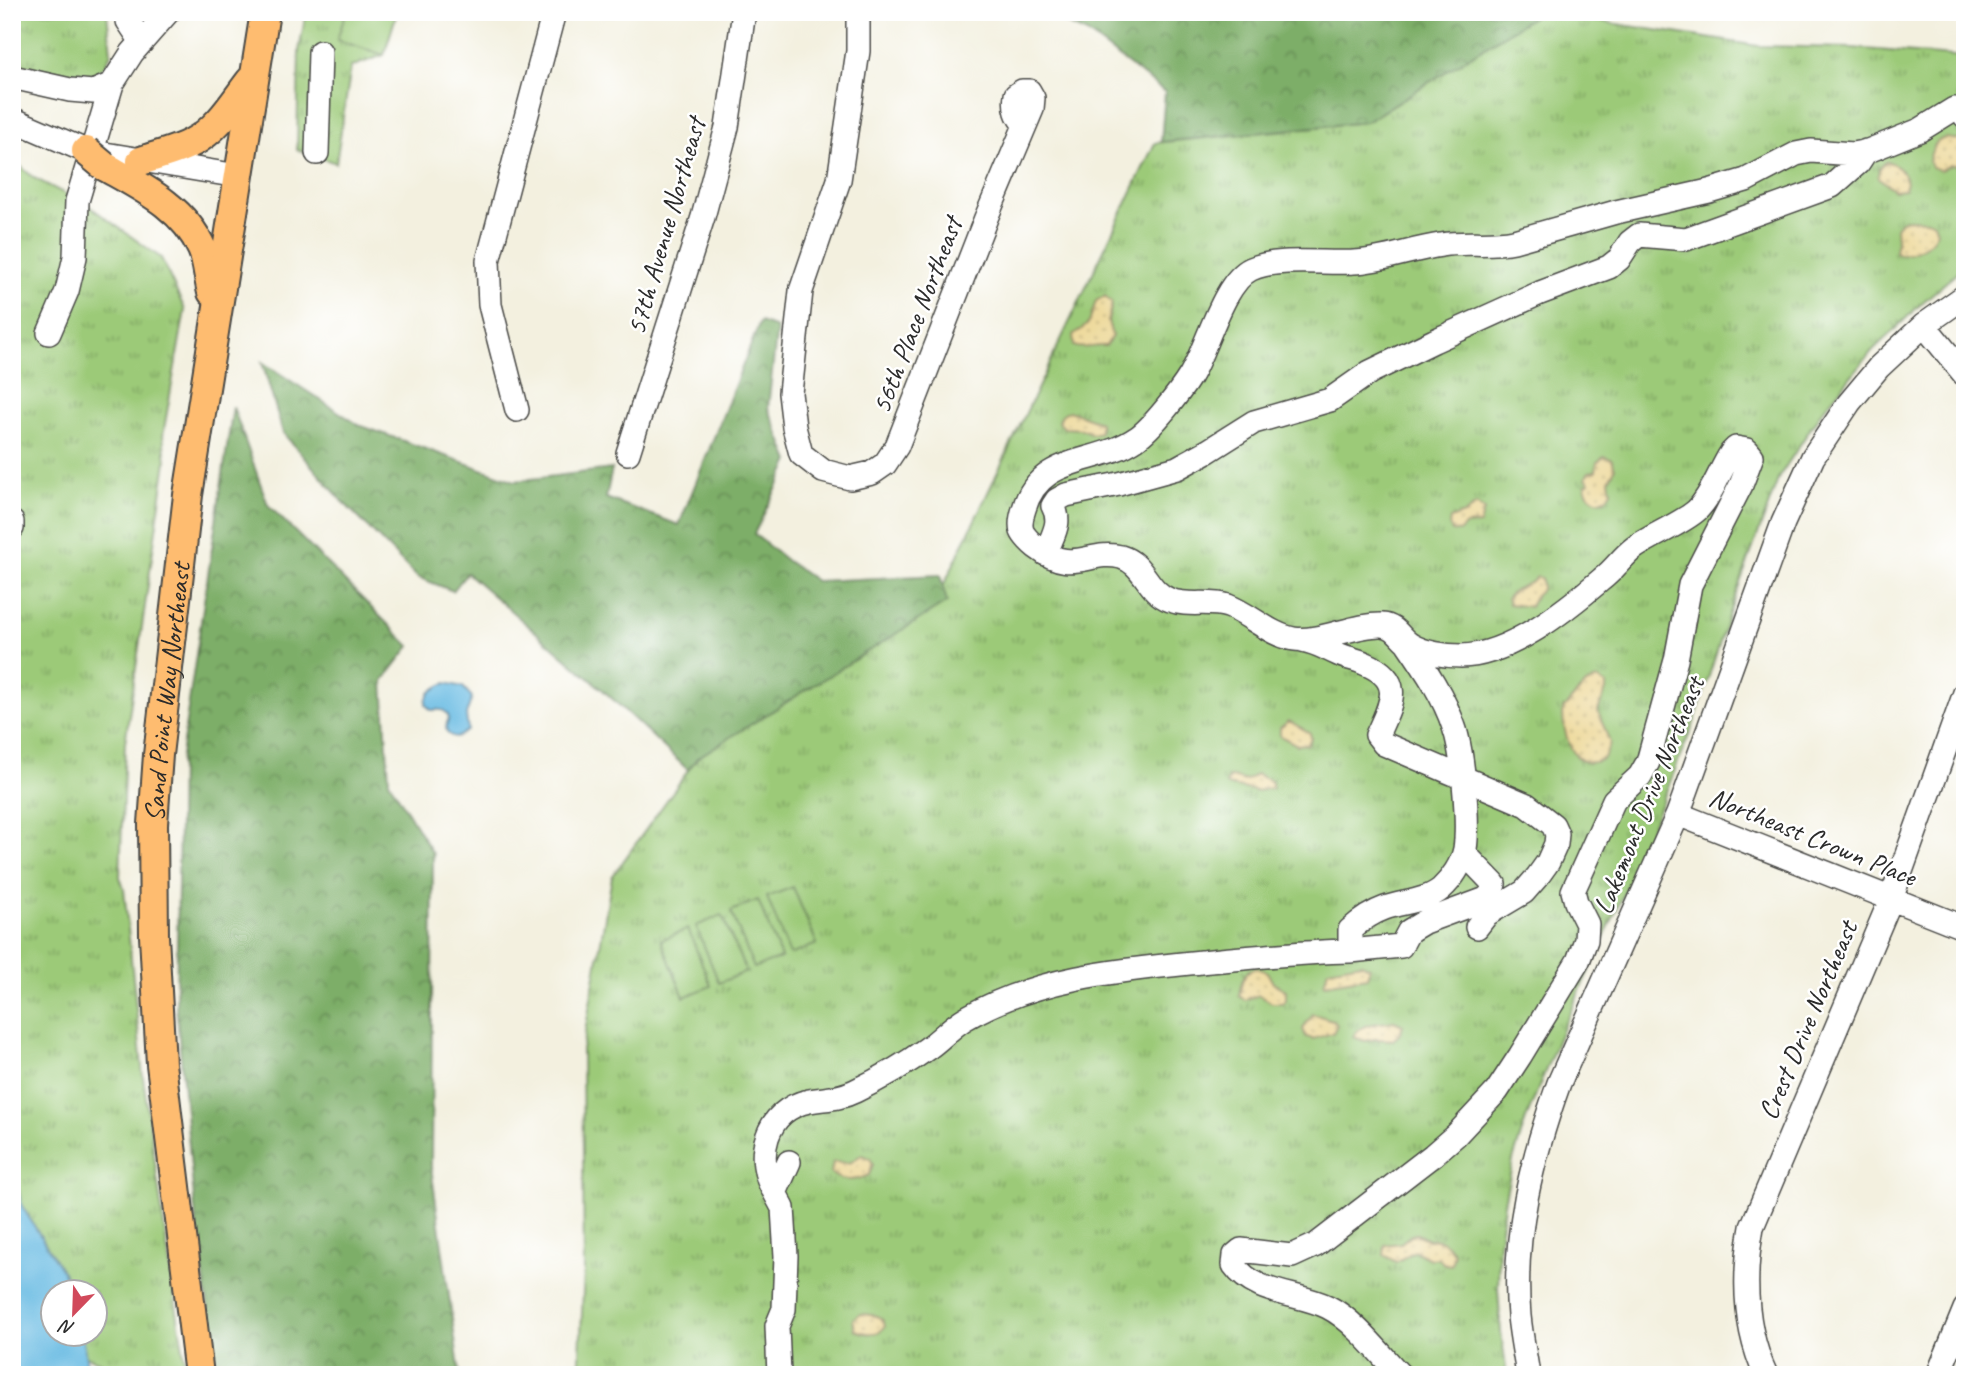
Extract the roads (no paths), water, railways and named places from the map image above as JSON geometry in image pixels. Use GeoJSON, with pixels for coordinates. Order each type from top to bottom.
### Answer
{"type":"FeatureCollection","features":[{"type":"Feature","properties":{"kind":"main road","name":"Sand Point Way Northeast"},"geometry":{"type":"LineString","coordinates":[[199,1375],[161,1064],[154,936],[153,824],[178,569],[265,12]]}},
{"type":"Feature","properties":{"kind":"main road"},"geometry":{"type":"LineString","coordinates":[[141,161],[204,136],[225,117],[253,76]]}},
{"type":"Feature","properties":{"kind":"main road"},"geometry":{"type":"LineString","coordinates":[[228,236],[242,218],[258,110],[253,76]]}},
{"type":"Feature","properties":{"kind":"main road"},"geometry":{"type":"LineString","coordinates":[[92,154],[158,198],[187,224],[202,248],[217,309]]}},
{"type":"Feature","properties":{"kind":"street"},"geometry":{"type":"LineString","coordinates":[[127,12],[128,21],[142,42]]}},
{"type":"Feature","properties":{"kind":"street"},"geometry":{"type":"LineString","coordinates":[[49,333],[67,291],[75,257],[77,201],[112,83],[132,53],[169,12]]}},
{"type":"Feature","properties":{"kind":"street"},"geometry":{"type":"LineString","coordinates":[[517,410],[490,305],[488,261],[554,12]]}},
{"type":"Feature","properties":{"kind":"street","name":"57th Avenue Northeast"},"geometry":{"type":"LineString","coordinates":[[628,453],[727,128],[744,12]]}},
{"type":"Feature","properties":{"kind":"street","name":"56th Place Northeast"},"geometry":{"type":"LineString","coordinates":[[858,12],[858,51],[839,180],[801,291],[790,393],[801,454],[823,471],[850,478],[872,473],[885,464],[897,446],[1025,125]]}},
{"type":"Feature","properties":{"kind":"street"},"geometry":{"type":"LineString","coordinates":[[317,153],[320,52]]}},
{"type":"Feature","properties":{"kind":"street"},"geometry":{"type":"LineString","coordinates":[[12,78],[93,92],[112,83]]}},
{"type":"Feature","properties":{"kind":"street"},"geometry":{"type":"LineString","coordinates":[[1476,927],[1487,914],[1524,892],[1548,863],[1557,834],[1553,825],[1527,805],[1384,744],[1377,736],[1393,699],[1390,684],[1380,670],[1318,643],[1297,640],[1264,627],[1228,606],[1173,602],[1162,597],[1151,587],[1136,565],[1123,558],[1106,556],[1074,562],[1059,560],[1046,554],[1033,545],[1021,530],[1026,500],[1037,481],[1053,470],[1117,448],[1139,437],[1190,375],[1227,295],[1236,279],[1248,270],[1267,263],[1364,262],[1443,244],[1500,244],[1746,180],[1796,154],[1811,151],[1853,154],[1867,151],[1958,116]]}},
{"type":"Feature","properties":{"kind":"street"},"geometry":{"type":"LineString","coordinates":[[12,119],[92,154],[238,176]]}},
{"type":"Feature","properties":{"kind":"street"},"geometry":{"type":"LineString","coordinates":[[1046,554],[1059,516],[1053,506],[1057,500],[1177,468],[1208,452],[1254,422],[1330,400],[1370,372],[1433,341],[1540,293],[1609,267],[1639,235],[1686,239],[1832,186],[1858,163],[1867,151]]}},
{"type":"Feature","properties":{"kind":"street","name":"Lakemont Drive Northeast"},"geometry":{"type":"LineString","coordinates":[[1528,1375],[1519,1315],[1518,1280],[1524,1205],[1533,1166],[1559,1083],[1678,814],[1783,523],[1813,457],[1856,394],[1924,325],[1965,296]]}},
{"type":"Feature","properties":{"kind":"street"},"geometry":{"type":"LineString","coordinates":[[1924,325],[1965,375]]}},
{"type":"Feature","properties":{"kind":"street"},"geometry":{"type":"LineString","coordinates":[[1400,1375],[1358,1332],[1328,1308],[1276,1292],[1241,1274],[1234,1265],[1236,1255],[1241,1250],[1292,1256],[1316,1245],[1456,1135],[1497,1091],[1520,1056],[1578,961],[1586,940],[1587,924],[1573,891],[1614,800],[1640,776],[1648,762],[1676,660],[1690,585],[1741,485],[1752,456],[1747,450],[1736,448],[1697,509],[1629,552],[1605,577],[1560,613],[1528,634],[1495,649],[1463,656],[1425,650],[1408,644]]}},
{"type":"Feature","properties":{"kind":"street"},"geometry":{"type":"LineString","coordinates":[[12,522],[12,528]]}},
{"type":"Feature","properties":{"kind":"street"},"geometry":{"type":"LineString","coordinates":[[1297,640],[1367,626],[1385,625],[1398,631],[1443,699],[1455,730],[1466,820],[1464,853],[1454,876],[1438,891],[1364,917],[1350,930],[1350,951]]}},
{"type":"Feature","properties":{"kind":"street","name":"Crest Drive Northeast"},"geometry":{"type":"LineString","coordinates":[[1766,1375],[1752,1334],[1746,1298],[1746,1269],[1752,1227],[1891,899],[1965,693]]}},
{"type":"Feature","properties":{"kind":"street","name":"Northeast Crown Place"},"geometry":{"type":"LineString","coordinates":[[1678,814],[1965,928]]}},
{"type":"Feature","properties":{"kind":"street"},"geometry":{"type":"LineString","coordinates":[[779,1375],[777,1326],[784,1309],[786,1256],[783,1208],[766,1172],[764,1143],[774,1124],[786,1111],[808,1101],[838,1099],[857,1090],[907,1062],[965,1019],[1057,981],[1140,968],[1401,946],[1409,930],[1486,899],[1491,894],[1494,884],[1464,853]]}},
{"type":"Feature","properties":{"kind":"street"},"geometry":{"type":"LineString","coordinates":[[775,1193],[789,1162]]}},
{"type":"Feature","properties":{"kind":"street"},"geometry":{"type":"LineString","coordinates":[[1938,1375],[1965,1309]]}},
{"type":"Feature","properties":{"kind":"water"},"geometry":{"type":"Polygon","coordinates":[[[446,683],[463,687],[472,697],[466,715],[468,730],[458,737],[448,734],[446,725],[449,718],[446,713],[442,710],[431,710],[426,705],[429,694],[446,683]]]}},
{"type":"Feature","properties":{"kind":"water"},"geometry":{"type":"Polygon","coordinates":[[[12,1166],[22,1206],[66,1278],[38,1278],[38,1348],[84,1348],[89,1375],[12,1375],[12,1166]]]}}]}
